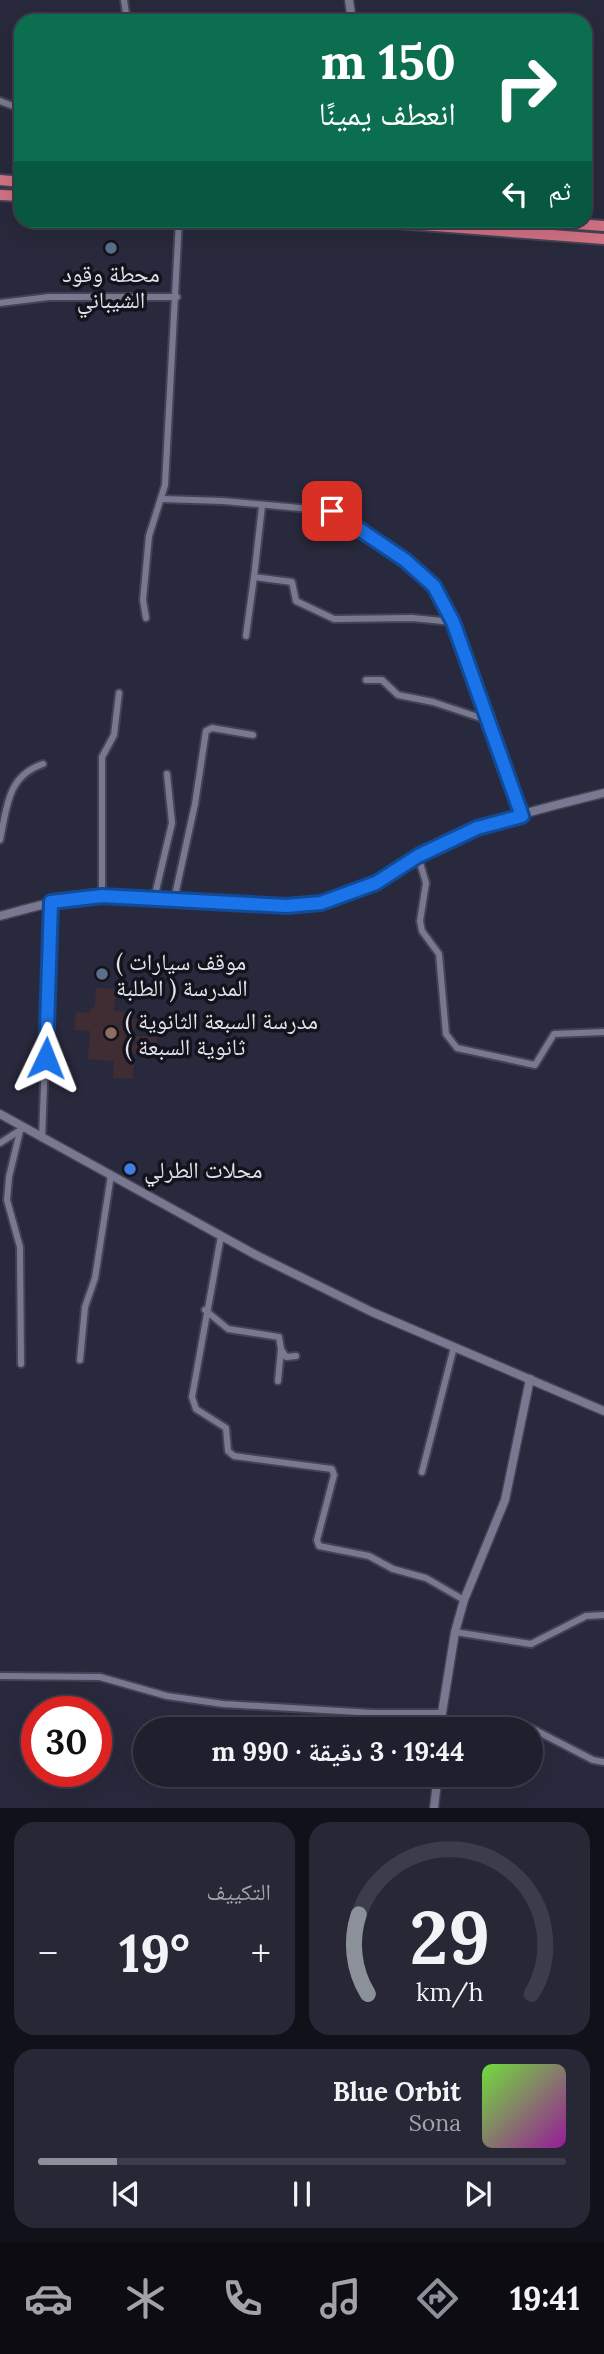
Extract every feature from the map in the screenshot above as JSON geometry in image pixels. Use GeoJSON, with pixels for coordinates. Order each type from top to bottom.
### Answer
{"type":"FeatureCollection","features":[{"type":"Feature","properties":{"kind":"highway"},"geometry":{"type":"LineString","coordinates":[[461,228],[604,239]]}},
{"type":"Feature","properties":{"kind":"street"},"geometry":{"type":"LineString","coordinates":[[146,618],[143,600],[149,536],[162,499],[177,297],[179,228]]}},
{"type":"Feature","properties":{"kind":"street"},"geometry":{"type":"LineString","coordinates":[[0,303],[49,297],[177,297]]}},
{"type":"Feature","properties":{"kind":"street"},"geometry":{"type":"LineString","coordinates":[[162,499],[332,511],[421,572],[434,586],[453,622],[522,816]]}},
{"type":"Feature","properties":{"kind":"street"},"geometry":{"type":"LineString","coordinates":[[246,636],[262,506]]}},
{"type":"Feature","properties":{"kind":"street"},"geometry":{"type":"LineString","coordinates":[[254,577],[292,582],[296,601],[334,619],[412,618],[453,622]]}},
{"type":"Feature","properties":{"kind":"street"},"geometry":{"type":"LineString","coordinates":[[366,680],[382,680],[398,695],[433,702],[487,720]]}},
{"type":"Feature","properties":{"kind":"street"},"geometry":{"type":"LineString","coordinates":[[102,896],[102,757],[114,735],[118,694]]}},
{"type":"Feature","properties":{"kind":"street"},"geometry":{"type":"LineString","coordinates":[[174,900],[195,804],[206,731],[212,728],[253,735]]}},
{"type":"Feature","properties":{"kind":"street"},"geometry":{"type":"LineString","coordinates":[[0,840],[15,781],[32,768],[43,764]]}},
{"type":"Feature","properties":{"kind":"street"},"geometry":{"type":"LineString","coordinates":[[155,899],[172,822],[167,774]]}},
{"type":"Feature","properties":{"kind":"street"},"geometry":{"type":"LineString","coordinates":[[0,916],[51,902],[102,896],[286,906],[321,903],[376,883],[418,856],[477,828],[604,793]]}},
{"type":"Feature","properties":{"kind":"street"},"geometry":{"type":"LineString","coordinates":[[418,856],[426,883],[420,921],[422,931],[439,954],[444,990],[443,1025],[451,1043],[470,1052],[535,1065],[554,1034],[604,1032]]}},
{"type":"Feature","properties":{"kind":"street"},"geometry":{"type":"LineString","coordinates":[[42,1138],[51,902]]}},
{"type":"Feature","properties":{"kind":"street"},"geometry":{"type":"LineString","coordinates":[[0,1114],[22,1129],[221,1236],[372,1312],[604,1411]]}},
{"type":"Feature","properties":{"kind":"street"},"geometry":{"type":"LineString","coordinates":[[0,1143],[22,1129]]}},
{"type":"Feature","properties":{"kind":"street"},"geometry":{"type":"LineString","coordinates":[[21,1364],[20,1247],[7,1200],[9,1177],[22,1129]]}},
{"type":"Feature","properties":{"kind":"street"},"geometry":{"type":"LineString","coordinates":[[80,1360],[85,1307],[95,1278],[111,1175]]}},
{"type":"Feature","properties":{"kind":"street"},"geometry":{"type":"LineString","coordinates":[[221,1236],[205,1310],[193,1403],[200,1414],[226,1429],[228,1451],[256,1461],[328,1466],[334,1475],[317,1540],[319,1546],[369,1556],[393,1569],[426,1578],[464,1600]]}},
{"type":"Feature","properties":{"kind":"street"},"geometry":{"type":"LineString","coordinates":[[205,1310],[228,1329],[279,1337],[281,1349],[278,1381]]}},
{"type":"Feature","properties":{"kind":"street"},"geometry":{"type":"LineString","coordinates":[[422,1472],[454,1347]]}},
{"type":"Feature","properties":{"kind":"street"},"geometry":{"type":"LineString","coordinates":[[281,1349],[286,1357],[296,1356]]}},
{"type":"Feature","properties":{"kind":"street"},"geometry":{"type":"LineString","coordinates":[[444,1717],[455,1632],[464,1600],[505,1500],[530,1379]]}},
{"type":"Feature","properties":{"kind":"street"},"geometry":{"type":"LineString","coordinates":[[455,1632],[531,1644],[586,1616],[604,1615]]}},
{"type":"Feature","properties":{"kind":"street"},"geometry":{"type":"LineString","coordinates":[[0,1676],[100,1677],[167,1696],[223,1704],[408,1717]]}},
{"type":"Feature","properties":{"kind":"street"},"geometry":{"type":"LineString","coordinates":[[543,1734],[593,1760],[604,1762]]}},
{"type":"Feature","properties":{"kind":"street"},"geometry":{"type":"LineString","coordinates":[[434,1808],[436,1787]]}},
{"type":"Feature","properties":{"kind":"shaded area","name":"( مدرسة السبعة الثانوية ( ثانوية السبعة"},"geometry":{"type":"Polygon","coordinates":[[[96,988],[116,989],[114,1011],[133,1012],[133,1019],[136,1019],[132,1044],[135,1044],[136,1036],[157,1037],[156,1057],[131,1053],[131,1059],[134,1059],[133,1079],[113,1078],[114,1061],[88,1059],[90,1031],[74,1030],[76,1012],[87,1013],[95,1006],[96,988]]]}},
{"type":"Feature","properties":{"kind":"place","name":"محطة وقود الشيباني"},"geometry":{"type":"Point","coordinates":[111,248]}},
{"type":"Feature","properties":{"kind":"place","name":"( موقف سيارات المدرسة ( الطلبة"},"geometry":{"type":"Point","coordinates":[102,974]}},
{"type":"Feature","properties":{"kind":"place","name":"( مدرسة السبعة الثانوية ( ثانوية السبعة"},"geometry":{"type":"Point","coordinates":[111,1033]}},
{"type":"Feature","properties":{"kind":"place","name":"محلات الطرلي"},"geometry":{"type":"Point","coordinates":[130,1169]}},
{"type":"Feature","properties":{"kind":"route"},"geometry":{"type":"LineString","coordinates":[[46,1058],[51,902],[102,896],[286,906],[321,903],[376,883],[418,856],[477,828],[522,816],[453,622],[434,586],[405,560],[332,511]]}}]}
